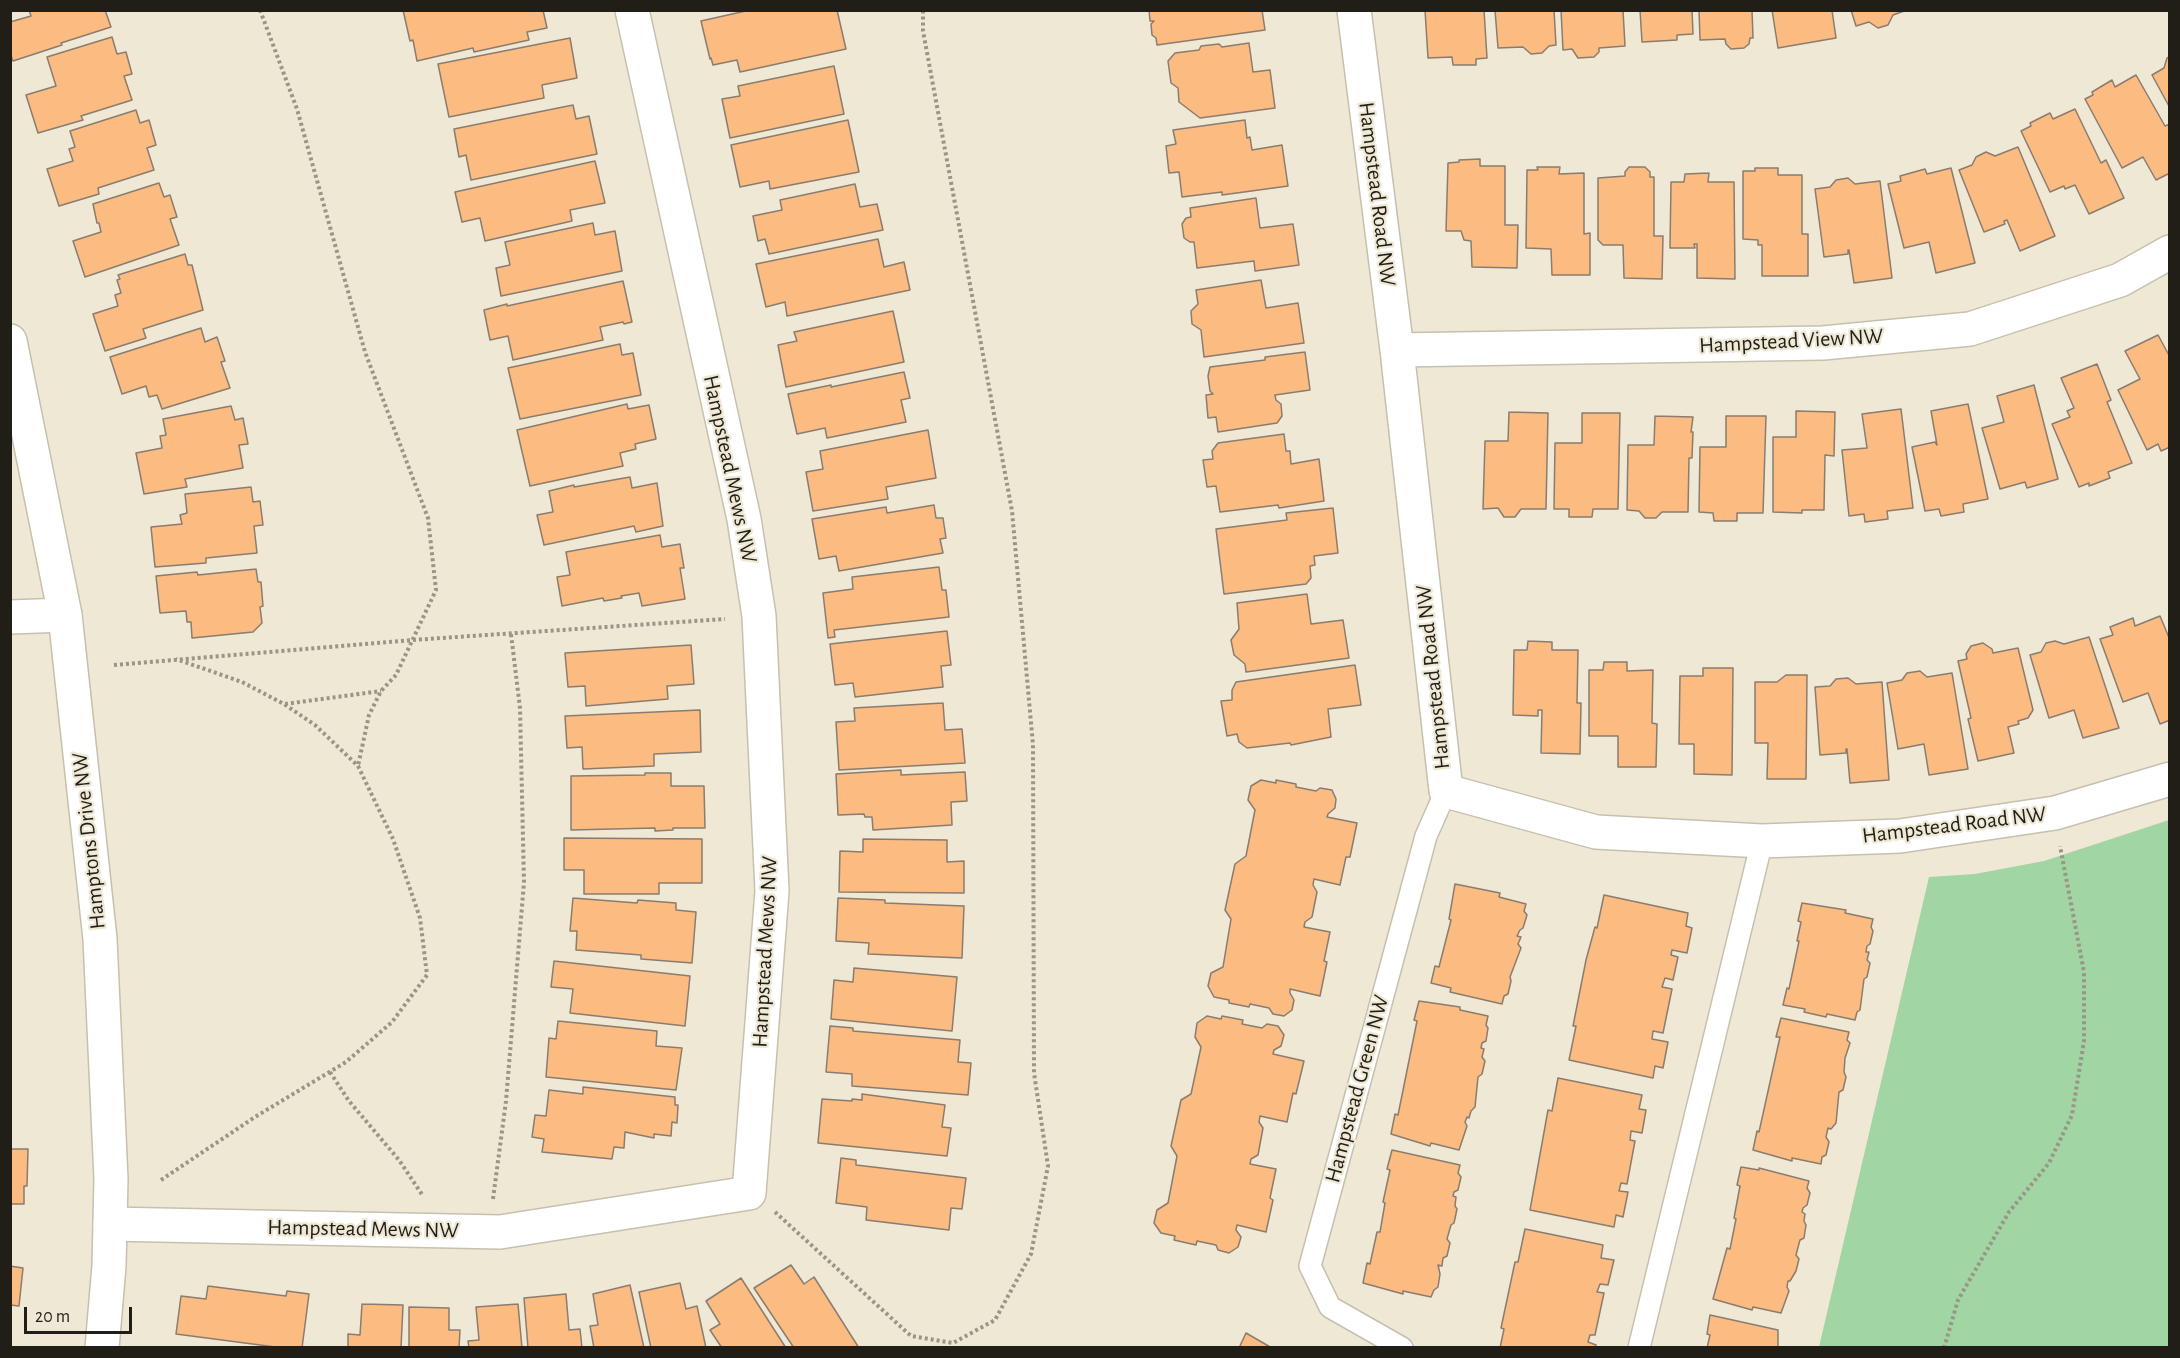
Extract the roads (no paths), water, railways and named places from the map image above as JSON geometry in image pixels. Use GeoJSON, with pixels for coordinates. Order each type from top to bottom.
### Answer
{"type":"FeatureCollection","features":[{"type":"Feature","properties":{"kind":"street","name":"Hampstead Mews NW"},"geometry":{"type":"LineString","coordinates":[[110,1224],[500,1232],[748,1193],[772,891],[759,616],[744,519],[632,10]]}},
{"type":"Feature","properties":{"kind":"street","name":"Hampstead Road NW"},"geometry":{"type":"LineString","coordinates":[[1354,10],[1397,350],[1446,791],[1596,832],[1762,841],[1900,836],[2055,813],[2169,779]]}},
{"type":"Feature","properties":{"kind":"street","name":"Hampstead View NW"},"geometry":{"type":"LineString","coordinates":[[1397,350],[1823,344],[1970,329],[2120,280],[2169,252]]}},
{"type":"Feature","properties":{"kind":"street","name":"Hamptons Drive NW"},"geometry":{"type":"LineString","coordinates":[[10,341],[66,615],[100,939],[111,1179],[102,1347]]}},
{"type":"Feature","properties":{"kind":"street"},"geometry":{"type":"LineString","coordinates":[[10,617],[66,615]]}},
{"type":"Feature","properties":{"kind":"lane","name":"Hampstead Green NW"},"geometry":{"type":"LineString","coordinates":[[1402,1347],[1330,1307],[1310,1266],[1426,836],[1446,791]]}},
{"type":"Feature","properties":{"kind":"lane"},"geometry":{"type":"LineString","coordinates":[[1639,1347],[1762,841]]}}]}
